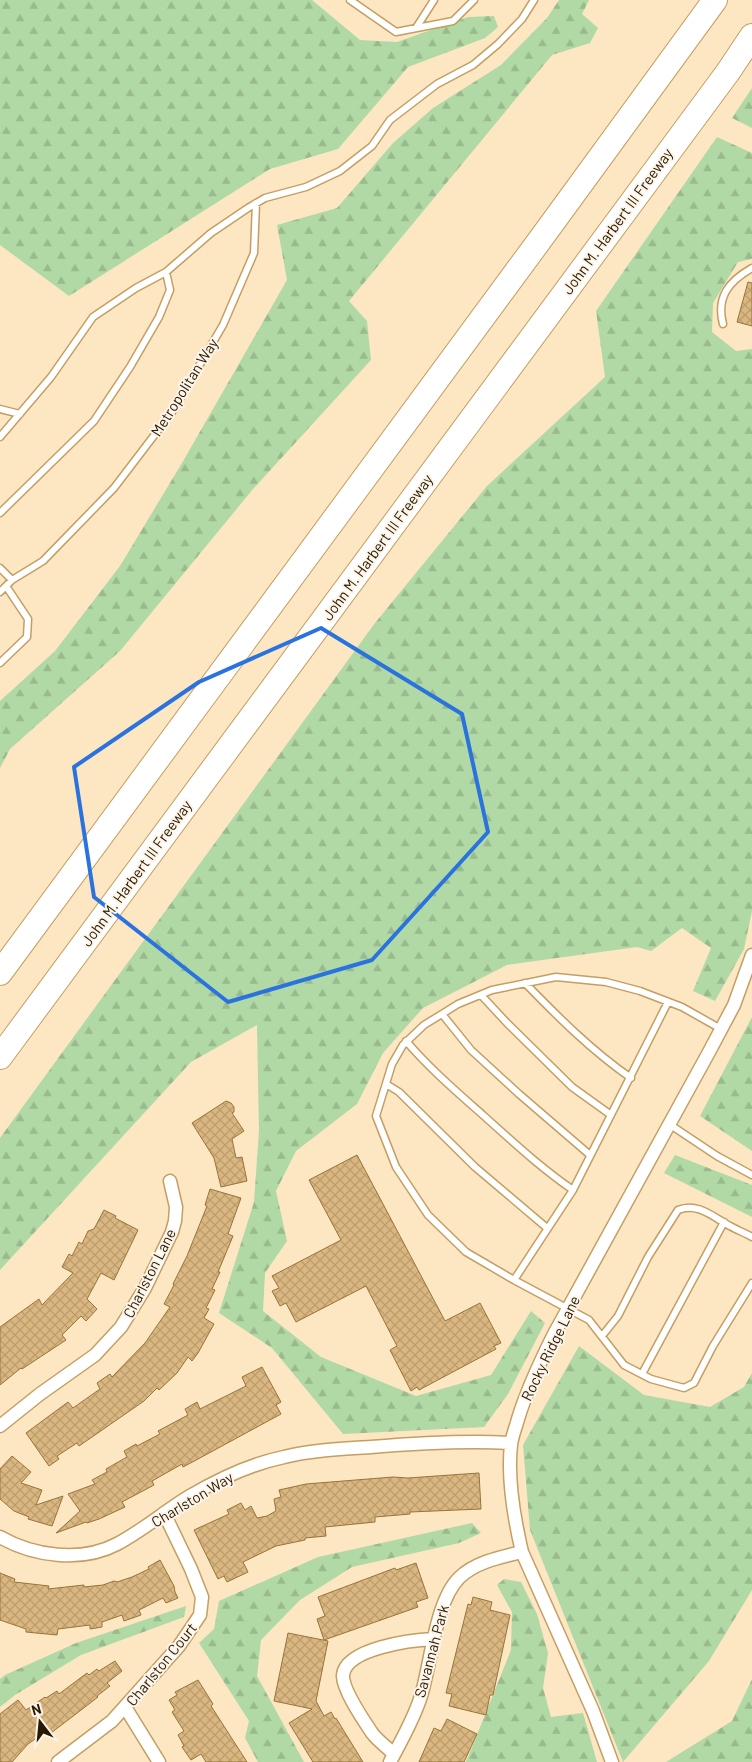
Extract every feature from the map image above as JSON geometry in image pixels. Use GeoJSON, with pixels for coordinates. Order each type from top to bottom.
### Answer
{"type":"FeatureCollection","features":[{"type":"Feature","properties":{"kind":"highway"},"geometry":{"type":"LineString","coordinates":[[0,973],[713,2]]}},
{"type":"Feature","properties":{"kind":"highway","name":"John M. Harbert III Freeway"},"geometry":{"type":"LineString","coordinates":[[0,1057],[728,72],[752,36]]}},
{"type":"Feature","properties":{"kind":"street","name":"Rocky Ridge Lane"},"geometry":{"type":"LineString","coordinates":[[612,1762],[593,1711],[522,1552],[516,1529],[509,1471],[511,1443],[534,1374],[722,1029],[750,969],[752,955]]}},
{"type":"Feature","properties":{"kind":"street","name":"Charlston Lane"},"geometry":{"type":"LineString","coordinates":[[0,1426],[40,1394],[95,1355],[121,1327],[145,1288],[172,1232],[176,1207],[170,1181]]}},
{"type":"Feature","properties":{"kind":"street","name":"Charlston Way"},"geometry":{"type":"LineString","coordinates":[[0,1537],[14,1546],[32,1552],[57,1555],[81,1554],[115,1546],[188,1497],[234,1473],[283,1457],[310,1452],[443,1441],[511,1443]]}},
{"type":"Feature","properties":{"kind":"street","name":"Charlston Court"},"geometry":{"type":"LineString","coordinates":[[58,1762],[112,1721],[179,1646],[200,1615],[202,1597],[191,1569],[164,1513]]}},
{"type":"Feature","properties":{"kind":"street","name":"Savannah Park"},"geometry":{"type":"LineString","coordinates":[[392,1758],[420,1697],[447,1594],[460,1577],[486,1561],[522,1552]]}},
{"type":"Feature","properties":{"kind":"street"},"geometry":{"type":"LineString","coordinates":[[392,1758],[373,1734],[347,1692],[343,1676],[348,1663],[361,1654],[414,1640],[434,1639]]}},
{"type":"Feature","properties":{"kind":"street"},"geometry":{"type":"LineString","coordinates":[[125,1707],[159,1762]]}},
{"type":"Feature","properties":{"kind":"lane"},"geometry":{"type":"LineString","coordinates":[[350,0],[396,32],[453,21],[474,0]]}},
{"type":"Feature","properties":{"kind":"lane"},"geometry":{"type":"LineString","coordinates":[[416,28],[434,0]]}},
{"type":"Feature","properties":{"kind":"lane"},"geometry":{"type":"LineString","coordinates":[[0,437],[51,377],[93,317],[136,288],[166,272],[211,233],[256,203],[265,198],[306,187],[340,171],[372,146],[390,120],[437,84],[473,65],[492,49],[522,19],[534,0]]}},
{"type":"Feature","properties":{"kind":"lane","name":"Metropolitan Way"},"geometry":{"type":"LineString","coordinates":[[0,592],[12,580],[43,561],[114,488],[172,412],[223,324],[254,254],[256,203]]}},
{"type":"Feature","properties":{"kind":"lane"},"geometry":{"type":"LineString","coordinates":[[723,324],[720,312],[722,300],[726,292],[740,276],[752,268]]}},
{"type":"Feature","properties":{"kind":"lane"},"geometry":{"type":"LineString","coordinates":[[0,513],[94,421],[130,367],[159,317],[170,290],[166,272]]}},
{"type":"Feature","properties":{"kind":"lane"},"geometry":{"type":"LineString","coordinates":[[0,409],[20,414]]}},
{"type":"Feature","properties":{"kind":"lane"},"geometry":{"type":"LineString","coordinates":[[0,568],[12,580]]}},
{"type":"Feature","properties":{"kind":"lane"},"geometry":{"type":"LineString","coordinates":[[0,663],[27,637],[28,619],[6,586]]}},
{"type":"Feature","properties":{"kind":"lane"},"geometry":{"type":"LineString","coordinates":[[722,1029],[682,1007],[640,991],[606,982],[556,977],[492,990],[458,1004],[424,1025],[402,1045],[392,1064],[376,1116],[396,1166],[428,1215],[466,1252],[589,1320],[624,1365],[651,1379],[684,1388],[694,1384],[713,1346],[752,1283]]}},
{"type":"Feature","properties":{"kind":"lane"},"geometry":{"type":"LineString","coordinates":[[524,983],[608,1062],[630,1078]]}},
{"type":"Feature","properties":{"kind":"lane"},"geometry":{"type":"LineString","coordinates":[[481,995],[572,1087],[611,1115]]}},
{"type":"Feature","properties":{"kind":"lane"},"geometry":{"type":"LineString","coordinates":[[514,1280],[573,1190],[668,1002]]}},
{"type":"Feature","properties":{"kind":"lane"},"geometry":{"type":"LineString","coordinates":[[442,1014],[471,1050],[518,1094],[590,1155]]}},
{"type":"Feature","properties":{"kind":"lane"},"geometry":{"type":"LineString","coordinates":[[406,1041],[430,1068],[492,1124],[550,1174],[573,1190]]}},
{"type":"Feature","properties":{"kind":"lane"},"geometry":{"type":"LineString","coordinates":[[386,1084],[400,1092],[475,1167],[547,1228]]}},
{"type":"Feature","properties":{"kind":"lane"},"geometry":{"type":"LineString","coordinates":[[669,1124],[717,1156],[752,1175]]}},
{"type":"Feature","properties":{"kind":"lane"},"geometry":{"type":"LineString","coordinates":[[602,1336],[618,1316],[648,1257],[678,1210],[686,1207],[696,1208],[752,1237]]}},
{"type":"Feature","properties":{"kind":"lane"},"geometry":{"type":"LineString","coordinates":[[642,1374],[724,1222]]}},
{"type":"Feature","properties":{"kind":"highlighted area"},"geometry":{"type":"Polygon","coordinates":[[[321,628],[462,714],[488,832],[372,960],[228,1002],[94,897],[74,767],[199,682],[321,628]]]}},
{"type":"Feature","properties":{"kind":"green space"},"geometry":{"type":"Polygon","coordinates":[[[0,0],[312,0],[360,40],[397,42],[468,17],[494,16],[498,27],[485,38],[408,67],[338,149],[270,169],[69,296],[0,245],[0,0]]]}},
{"type":"Feature","properties":{"kind":"green space"},"geometry":{"type":"Polygon","coordinates":[[[559,0],[589,0],[582,14],[598,28],[590,43],[552,55],[349,301],[367,321],[371,360],[253,489],[120,651],[10,749],[0,768],[0,701],[55,651],[120,566],[182,463],[287,280],[277,225],[337,208],[393,143],[433,108],[501,65],[547,18],[559,0]]]}},
{"type":"Feature","properties":{"kind":"green space"},"geometry":{"type":"Polygon","coordinates":[[[752,88],[752,128],[732,118],[752,88]]]}},
{"type":"Feature","properties":{"kind":"green space"},"geometry":{"type":"Polygon","coordinates":[[[717,137],[752,153],[752,259],[738,262],[713,303],[712,332],[736,351],[752,349],[752,911],[744,949],[715,1001],[693,991],[711,948],[682,928],[651,951],[637,947],[507,965],[423,1008],[383,1053],[357,1104],[296,1151],[276,1191],[287,1241],[265,1273],[263,1311],[321,1357],[416,1396],[491,1375],[531,1311],[545,1323],[508,1394],[484,1427],[343,1434],[272,1348],[219,1313],[254,1202],[259,1131],[257,1025],[191,1062],[0,1270],[0,1138],[375,623],[487,486],[605,377],[596,311],[717,137]]]}},
{"type":"Feature","properties":{"kind":"green space"},"geometry":{"type":"Polygon","coordinates":[[[752,1017],[752,1151],[700,1116],[752,1017]]]}},
{"type":"Feature","properties":{"kind":"green space"},"geometry":{"type":"Polygon","coordinates":[[[675,1155],[752,1185],[752,1217],[664,1173],[675,1155]]]}},
{"type":"Feature","properties":{"kind":"green space"},"geometry":{"type":"Polygon","coordinates":[[[579,1346],[644,1395],[710,1407],[744,1387],[752,1373],[752,1590],[709,1661],[623,1762],[530,1530],[523,1445],[579,1346]]]}},
{"type":"Feature","properties":{"kind":"green space"},"geometry":{"type":"Polygon","coordinates":[[[472,1523],[481,1533],[459,1543],[352,1567],[300,1600],[261,1640],[257,1676],[304,1762],[258,1762],[245,1738],[249,1721],[199,1643],[214,1629],[219,1601],[318,1557],[472,1523]]]}},
{"type":"Feature","properties":{"kind":"green space"},"geometry":{"type":"Polygon","coordinates":[[[504,1579],[521,1582],[537,1614],[548,1653],[543,1688],[551,1717],[583,1713],[597,1762],[466,1762],[511,1650],[512,1612],[497,1585],[504,1579]]]}},
{"type":"Feature","properties":{"kind":"green space"},"geometry":{"type":"Polygon","coordinates":[[[186,1606],[184,1617],[81,1655],[15,1695],[0,1707],[0,1679],[5,1675],[76,1643],[186,1606]]]}},
{"type":"Feature","properties":{"kind":"green space"},"geometry":{"type":"Polygon","coordinates":[[[752,1679],[752,1762],[666,1762],[732,1721],[752,1679]]]}},
{"type":"Feature","properties":{"kind":"building"},"geometry":{"type":"Polygon","coordinates":[[[748,282],[752,283],[752,326],[737,322],[748,282]]]}},
{"type":"Feature","properties":{"kind":"building"},"geometry":{"type":"Polygon","coordinates":[[[226,1101],[234,1107],[234,1112],[232,1113],[244,1131],[232,1139],[236,1158],[242,1157],[247,1181],[221,1187],[214,1158],[192,1123],[226,1101]]]}},
{"type":"Feature","properties":{"kind":"building"},"geometry":{"type":"Polygon","coordinates":[[[357,1155],[445,1321],[480,1303],[501,1343],[494,1346],[496,1349],[419,1390],[417,1387],[411,1391],[390,1350],[397,1346],[366,1286],[296,1322],[286,1303],[280,1306],[272,1291],[279,1288],[272,1276],[341,1240],[309,1180],[357,1155]]]}},
{"type":"Feature","properties":{"kind":"building"},"geometry":{"type":"Polygon","coordinates":[[[210,1189],[241,1198],[228,1234],[233,1236],[212,1289],[215,1290],[206,1308],[209,1309],[204,1318],[214,1324],[198,1353],[192,1361],[188,1357],[177,1373],[159,1390],[157,1388],[144,1401],[79,1446],[77,1443],[57,1456],[59,1459],[49,1466],[26,1433],[68,1402],[73,1408],[100,1389],[97,1383],[110,1374],[112,1377],[145,1343],[170,1307],[164,1304],[187,1256],[207,1206],[205,1205],[210,1189]]]}},
{"type":"Feature","properties":{"kind":"building"},"geometry":{"type":"Polygon","coordinates":[[[104,1210],[138,1230],[114,1280],[101,1273],[87,1299],[97,1309],[86,1321],[81,1316],[62,1335],[66,1340],[21,1368],[0,1385],[0,1327],[39,1299],[42,1305],[73,1273],[62,1267],[69,1254],[72,1256],[79,1242],[82,1244],[88,1231],[94,1229],[104,1210]]]}},
{"type":"Feature","properties":{"kind":"building"},"geometry":{"type":"Polygon","coordinates":[[[262,1367],[281,1402],[276,1405],[281,1414],[183,1467],[182,1464],[152,1481],[154,1485],[122,1502],[125,1507],[99,1519],[56,1533],[80,1511],[68,1494],[95,1484],[92,1480],[107,1472],[106,1469],[127,1457],[124,1451],[160,1434],[158,1431],[188,1415],[185,1409],[197,1402],[200,1409],[246,1386],[242,1377],[262,1367]]]}},
{"type":"Feature","properties":{"kind":"building"},"geometry":{"type":"Polygon","coordinates":[[[12,1456],[31,1472],[21,1483],[42,1490],[36,1505],[63,1496],[52,1526],[28,1519],[29,1517],[14,1511],[0,1499],[0,1469],[12,1456]]]}},
{"type":"Feature","properties":{"kind":"building"},"geometry":{"type":"Polygon","coordinates":[[[479,1473],[481,1509],[410,1512],[410,1514],[375,1517],[375,1522],[325,1527],[326,1536],[305,1538],[305,1540],[276,1546],[243,1562],[248,1572],[227,1582],[224,1576],[218,1579],[194,1530],[229,1514],[227,1510],[241,1503],[245,1510],[251,1506],[257,1518],[267,1516],[276,1511],[274,1499],[281,1497],[279,1490],[306,1484],[479,1473]]]}},
{"type":"Feature","properties":{"kind":"building"},"geometry":{"type":"Polygon","coordinates":[[[160,1560],[174,1586],[178,1598],[166,1603],[163,1598],[139,1610],[141,1615],[124,1621],[122,1615],[102,1622],[102,1627],[90,1629],[90,1625],[58,1629],[57,1635],[26,1632],[26,1629],[0,1620],[0,1573],[15,1579],[14,1582],[49,1586],[48,1589],[84,1585],[84,1587],[103,1585],[132,1577],[149,1569],[148,1567],[160,1560]]]}},
{"type":"Feature","properties":{"kind":"building"},"geometry":{"type":"Polygon","coordinates":[[[416,1563],[428,1598],[416,1602],[418,1607],[324,1640],[317,1619],[325,1616],[318,1597],[395,1568],[396,1570],[416,1563]]]}},
{"type":"Feature","properties":{"kind":"building"},"geometry":{"type":"Polygon","coordinates":[[[473,1597],[492,1602],[490,1610],[510,1615],[493,1695],[490,1695],[486,1715],[449,1706],[452,1694],[446,1693],[468,1604],[471,1605],[473,1597]]]}},
{"type":"Feature","properties":{"kind":"building"},"geometry":{"type":"Polygon","coordinates":[[[288,1633],[328,1641],[316,1701],[324,1716],[331,1712],[336,1718],[363,1762],[313,1762],[289,1723],[312,1709],[274,1701],[288,1633]]]}},
{"type":"Feature","properties":{"kind":"building"},"geometry":{"type":"Polygon","coordinates":[[[115,1661],[122,1671],[107,1683],[110,1686],[98,1697],[51,1733],[48,1730],[28,1744],[12,1762],[0,1762],[0,1714],[18,1700],[26,1710],[57,1691],[59,1694],[87,1673],[89,1675],[97,1669],[99,1671],[115,1661]]]}},
{"type":"Feature","properties":{"kind":"building"},"geometry":{"type":"Polygon","coordinates":[[[198,1680],[213,1704],[211,1706],[247,1762],[206,1762],[201,1754],[191,1760],[182,1747],[184,1746],[178,1735],[184,1731],[172,1712],[175,1710],[169,1700],[177,1695],[175,1692],[198,1680]]]}},
{"type":"Feature","properties":{"kind":"building"},"geometry":{"type":"Polygon","coordinates":[[[447,1719],[477,1734],[464,1762],[419,1762],[434,1728],[441,1731],[447,1719]]]}}]}
